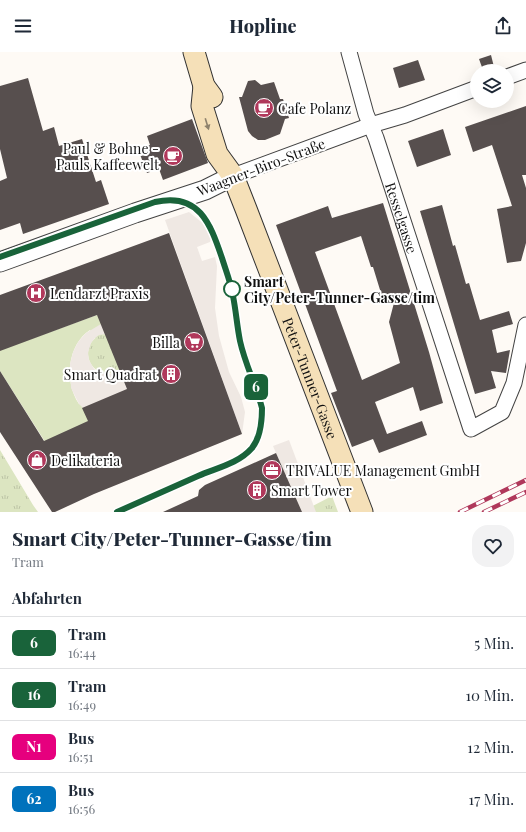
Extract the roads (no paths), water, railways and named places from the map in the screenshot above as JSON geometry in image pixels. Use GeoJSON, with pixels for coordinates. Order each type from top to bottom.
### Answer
{"type":"FeatureCollection","features":[{"type":"Feature","properties":{"kind":"main road","name":"Peter-Tunner-Gasse"},"geometry":{"type":"LineString","coordinates":[[194,52],[204,86],[202,106],[217,154],[233,176],[362,512]]}},
{"type":"Feature","properties":{"kind":"street","name":"Resselgasse"},"geometry":{"type":"LineString","coordinates":[[349,52],[366,114],[371,125],[471,429],[502,412],[514,383],[526,325]]}},
{"type":"Feature","properties":{"kind":"street"},"geometry":{"type":"LineString","coordinates":[[514,74],[526,70]]}},
{"type":"Feature","properties":{"kind":"street","name":"Waagner-Biro-Straße"},"geometry":{"type":"LineString","coordinates":[[0,262],[135,213],[205,190],[233,176],[371,125],[405,115],[470,91]]}},
{"type":"Feature","properties":{"kind":"tram line","name":"6"},"geometry":{"type":"LineString","coordinates":[[0,257],[163,200],[174,200],[194,207],[202,213],[208,221],[230,280],[240,339],[262,408],[261,428],[252,448],[233,463],[117,512]]}},
{"type":"Feature","properties":{"kind":"tram line"},"geometry":{"type":"LineString","coordinates":[[0,257],[155,202],[169,200],[182,202],[194,207],[202,213],[208,221],[230,280],[240,339],[260,399],[262,417],[258,437],[252,448],[233,463],[117,512]]}},
{"type":"Feature","properties":{"kind":"railway"},"geometry":{"type":"LineString","coordinates":[[460,512],[526,480]]}},
{"type":"Feature","properties":{"kind":"railway"},"geometry":{"type":"LineString","coordinates":[[484,512],[526,492]]}},
{"type":"Feature","properties":{"kind":"place","name":"Cafe Polanz"},"geometry":{"type":"Point","coordinates":[264,108]}},
{"type":"Feature","properties":{"kind":"place","name":"Paul & Bohne - Pauls Kaffeewelt"},"geometry":{"type":"Point","coordinates":[173,156]}},
{"type":"Feature","properties":{"kind":"place","name":"Smart City/Peter-Tunner-Gasse/tim"},"geometry":{"type":"Point","coordinates":[232,289]}},
{"type":"Feature","properties":{"kind":"place","name":"Lendarzt Praxis"},"geometry":{"type":"Point","coordinates":[36,293]}},
{"type":"Feature","properties":{"kind":"place","name":"Billa"},"geometry":{"type":"Point","coordinates":[194,342]}},
{"type":"Feature","properties":{"kind":"place","name":"Smart Quadrat"},"geometry":{"type":"Point","coordinates":[171,374]}},
{"type":"Feature","properties":{"kind":"place","name":"Delikateria"},"geometry":{"type":"Point","coordinates":[37,460]}},
{"type":"Feature","properties":{"kind":"place","name":"TRIVALUE Management GmbH"},"geometry":{"type":"Point","coordinates":[272,470]}},
{"type":"Feature","properties":{"kind":"place","name":"Smart Tower"},"geometry":{"type":"Point","coordinates":[257,490]}}]}
